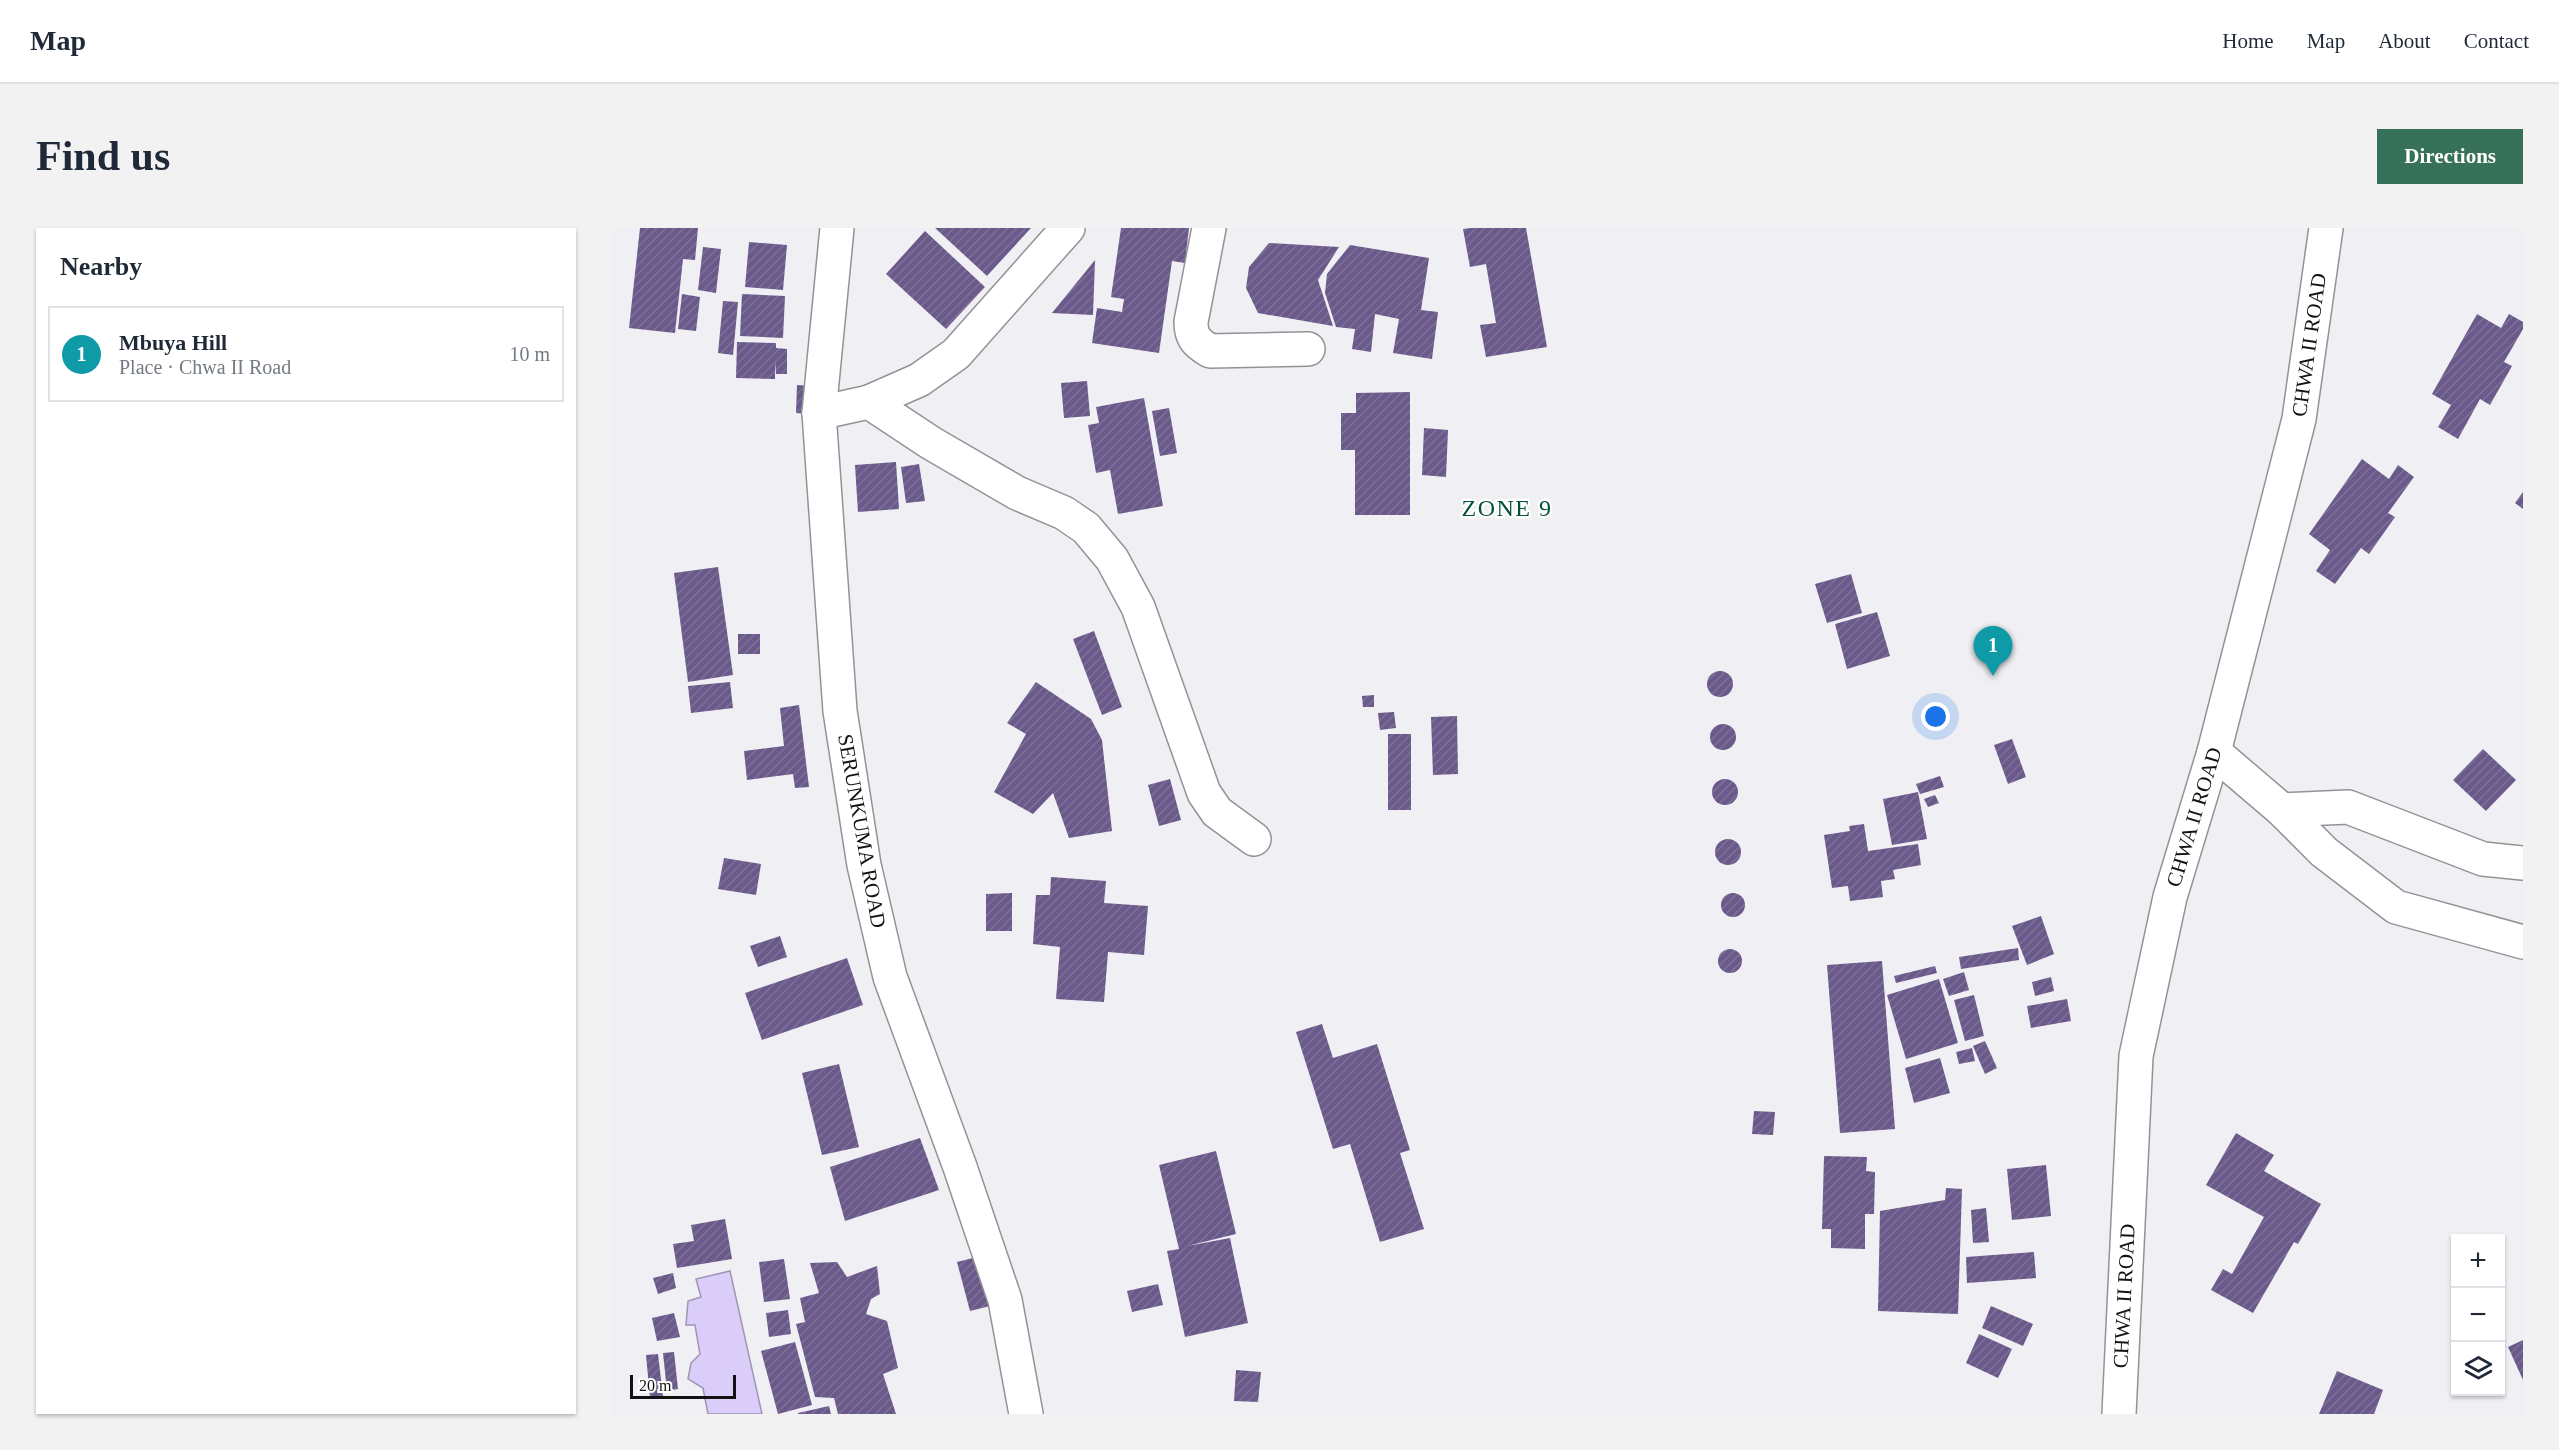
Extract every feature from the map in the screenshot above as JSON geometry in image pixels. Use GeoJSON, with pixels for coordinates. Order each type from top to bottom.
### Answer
{"type":"FeatureCollection","features":[{"type":"Feature","properties":{"kind":"street","name":"SERUNKUMA ROAD"},"geometry":{"type":"LineString","coordinates":[[837,228],[819,413],[840,711],[864,865],[890,977],[960,1167],[1005,1300],[1021,1411]]}},
{"type":"Feature","properties":{"kind":"street"},"geometry":{"type":"LineString","coordinates":[[819,413],[869,402],[919,380],[956,354],[1068,228]]}},
{"type":"Feature","properties":{"kind":"street"},"geometry":{"type":"LineString","coordinates":[[1209,228],[1191,322],[1191,334],[1197,343],[1210,351],[1308,349]]}},
{"type":"Feature","properties":{"kind":"street","name":"CHWA II ROAD"},"geometry":{"type":"LineString","coordinates":[[2119,1414],[2136,1056],[2170,897],[2214,752],[2299,418],[2326,228]]}},
{"type":"Feature","properties":{"kind":"street"},"geometry":{"type":"LineString","coordinates":[[869,402],[931,444],[1017,493],[1064,513],[1086,528],[1112,559],[1138,607],[1204,793],[1217,812],[1254,839]]}},
{"type":"Feature","properties":{"kind":"street"},"geometry":{"type":"LineString","coordinates":[[2214,752],[2282,810],[2324,852],[2396,907],[2523,942]]}},
{"type":"Feature","properties":{"kind":"street"},"geometry":{"type":"LineString","coordinates":[[2282,810],[2348,807],[2483,860],[2523,863]]}},
{"type":"Feature","properties":{"kind":"shaded area"},"geometry":{"type":"Polygon","coordinates":[[[730,1271],[762,1414],[708,1414],[703,1388],[688,1379],[691,1363],[700,1354],[695,1325],[686,1325],[688,1301],[701,1297],[696,1279],[730,1271]]]}},
{"type":"Feature","properties":{"kind":"building"},"geometry":{"type":"Polygon","coordinates":[[[640,228],[698,228],[695,260],[683,259],[675,333],[629,328],[640,228]]]}},
{"type":"Feature","properties":{"kind":"building"},"geometry":{"type":"Polygon","coordinates":[[[935,228],[1031,228],[987,276],[935,228]]]}},
{"type":"Feature","properties":{"kind":"building"},"geometry":{"type":"Polygon","coordinates":[[[1121,228],[1189,228],[1185,263],[1172,261],[1159,353],[1092,343],[1097,308],[1122,312],[1124,299],[1111,297],[1121,228]]]}},
{"type":"Feature","properties":{"kind":"building"},"geometry":{"type":"Polygon","coordinates":[[[1526,228],[1547,347],[1486,357],[1480,325],[1496,323],[1486,264],[1470,267],[1463,229],[1526,228]]]}},
{"type":"Feature","properties":{"kind":"building"},"geometry":{"type":"Polygon","coordinates":[[[925,231],[985,287],[946,329],[886,274],[925,231]]]}},
{"type":"Feature","properties":{"kind":"building"},"geometry":{"type":"Polygon","coordinates":[[[749,242],[787,245],[783,290],[745,287],[749,242]]]}},
{"type":"Feature","properties":{"kind":"building"},"geometry":{"type":"Polygon","coordinates":[[[1269,243],[1339,247],[1318,280],[1333,326],[1258,313],[1246,288],[1249,267],[1269,243]]]}},
{"type":"Feature","properties":{"kind":"building"},"geometry":{"type":"Polygon","coordinates":[[[1350,245],[1429,258],[1421,310],[1438,312],[1432,359],[1393,353],[1399,319],[1375,314],[1371,352],[1352,349],[1355,329],[1336,327],[1325,293],[1327,274],[1350,245]]]}},
{"type":"Feature","properties":{"kind":"building"},"geometry":{"type":"Polygon","coordinates":[[[703,247],[721,249],[716,293],[698,290],[703,247]]]}},
{"type":"Feature","properties":{"kind":"building"},"geometry":{"type":"Polygon","coordinates":[[[1095,260],[1093,315],[1052,313],[1095,260]]]}},
{"type":"Feature","properties":{"kind":"building"},"geometry":{"type":"Polygon","coordinates":[[[682,294],[700,297],[696,331],[678,329],[682,294]]]}},
{"type":"Feature","properties":{"kind":"building"},"geometry":{"type":"Polygon","coordinates":[[[742,294],[785,296],[783,338],[740,336],[742,294]]]}},
{"type":"Feature","properties":{"kind":"building"},"geometry":{"type":"Polygon","coordinates":[[[723,301],[738,302],[733,355],[718,353],[723,301]]]}},
{"type":"Feature","properties":{"kind":"building"},"geometry":{"type":"Polygon","coordinates":[[[2477,314],[2501,328],[2509,314],[2523,322],[2523,329],[2504,362],[2512,366],[2490,405],[2480,399],[2458,439],[2438,427],[2451,405],[2432,394],[2477,314]]]}},
{"type":"Feature","properties":{"kind":"building"},"geometry":{"type":"Polygon","coordinates":[[[737,342],[776,343],[776,348],[787,349],[787,374],[776,374],[775,361],[775,379],[736,378],[737,342]]]}},
{"type":"Feature","properties":{"kind":"building"},"geometry":{"type":"Polygon","coordinates":[[[1087,381],[1090,416],[1064,418],[1061,383],[1087,381]]]}},
{"type":"Feature","properties":{"kind":"building"},"geometry":{"type":"Polygon","coordinates":[[[797,385],[810,386],[808,414],[796,413],[797,385]]]}},
{"type":"Feature","properties":{"kind":"building"},"geometry":{"type":"Polygon","coordinates":[[[1410,392],[1410,515],[1355,515],[1355,450],[1341,450],[1341,413],[1356,413],[1356,393],[1410,392]]]}},
{"type":"Feature","properties":{"kind":"building"},"geometry":{"type":"Polygon","coordinates":[[[1144,398],[1163,506],[1118,514],[1110,470],[1096,473],[1088,425],[1099,423],[1096,407],[1144,398]]]}},
{"type":"Feature","properties":{"kind":"building"},"geometry":{"type":"Polygon","coordinates":[[[1169,408],[1177,453],[1160,456],[1152,411],[1169,408]]]}},
{"type":"Feature","properties":{"kind":"building"},"geometry":{"type":"Polygon","coordinates":[[[1424,428],[1448,430],[1446,477],[1422,475],[1424,428]]]}},
{"type":"Feature","properties":{"kind":"building"},"geometry":{"type":"Polygon","coordinates":[[[2362,459],[2389,479],[2398,465],[2414,477],[2388,513],[2395,517],[2369,554],[2361,548],[2335,584],[2316,571],[2330,550],[2309,534],[2362,459]]]}},
{"type":"Feature","properties":{"kind":"building"},"geometry":{"type":"Polygon","coordinates":[[[896,462],[899,509],[858,512],[855,465],[896,462]]]}},
{"type":"Feature","properties":{"kind":"building"},"geometry":{"type":"Polygon","coordinates":[[[919,464],[925,501],[906,503],[901,467],[919,464]]]}},
{"type":"Feature","properties":{"kind":"building"},"geometry":{"type":"Polygon","coordinates":[[[2523,492],[2523,509],[2515,503],[2523,492]]]}},
{"type":"Feature","properties":{"kind":"building"},"geometry":{"type":"Polygon","coordinates":[[[718,567],[733,675],[688,682],[674,573],[718,567]]]}},
{"type":"Feature","properties":{"kind":"building"},"geometry":{"type":"Polygon","coordinates":[[[1851,574],[1862,613],[1827,623],[1815,584],[1851,574]]]}},
{"type":"Feature","properties":{"kind":"building"},"geometry":{"type":"Polygon","coordinates":[[[1877,612],[1890,656],[1847,669],[1835,624],[1877,612]]]}},
{"type":"Feature","properties":{"kind":"building"},"geometry":{"type":"Polygon","coordinates":[[[1094,631],[1122,707],[1102,715],[1073,639],[1094,631]]]}},
{"type":"Feature","properties":{"kind":"building"},"geometry":{"type":"Polygon","coordinates":[[[738,634],[760,634],[760,654],[738,654],[738,634]]]}},
{"type":"Feature","properties":{"kind":"building"},"geometry":{"type":"Polygon","coordinates":[[[1720,671],[1729,675],[1733,684],[1729,693],[1720,697],[1711,693],[1707,684],[1711,675],[1720,671]]]}},
{"type":"Feature","properties":{"kind":"building"},"geometry":{"type":"Polygon","coordinates":[[[730,682],[733,708],[691,713],[688,686],[730,682]]]}},
{"type":"Feature","properties":{"kind":"building"},"geometry":{"type":"Polygon","coordinates":[[[1036,682],[1091,719],[1102,740],[1112,831],[1069,838],[1053,793],[1033,814],[994,792],[1026,734],[1007,723],[1036,682]]]}},
{"type":"Feature","properties":{"kind":"building"},"geometry":{"type":"Polygon","coordinates":[[[1374,695],[1374,707],[1363,707],[1362,696],[1374,695]]]}},
{"type":"Feature","properties":{"kind":"building"},"geometry":{"type":"Polygon","coordinates":[[[799,705],[809,787],[795,788],[793,774],[747,780],[744,751],[784,746],[780,708],[799,705]]]}},
{"type":"Feature","properties":{"kind":"building"},"geometry":{"type":"Polygon","coordinates":[[[1394,712],[1396,728],[1380,730],[1378,713],[1394,712]]]}},
{"type":"Feature","properties":{"kind":"building"},"geometry":{"type":"Polygon","coordinates":[[[1457,716],[1458,774],[1433,775],[1431,717],[1457,716]]]}},
{"type":"Feature","properties":{"kind":"building"},"geometry":{"type":"Polygon","coordinates":[[[1723,724],[1732,728],[1736,737],[1732,746],[1723,750],[1714,746],[1710,737],[1714,728],[1723,724]]]}},
{"type":"Feature","properties":{"kind":"building"},"geometry":{"type":"Polygon","coordinates":[[[1388,734],[1411,734],[1411,810],[1388,810],[1388,734]]]}},
{"type":"Feature","properties":{"kind":"building"},"geometry":{"type":"Polygon","coordinates":[[[2012,739],[2026,777],[2008,784],[1994,745],[2012,739]]]}},
{"type":"Feature","properties":{"kind":"building"},"geometry":{"type":"Polygon","coordinates":[[[2483,749],[2516,780],[2486,811],[2453,780],[2483,749]]]}},
{"type":"Feature","properties":{"kind":"building"},"geometry":{"type":"Polygon","coordinates":[[[1940,776],[1944,787],[1920,794],[1916,784],[1940,776]]]}},
{"type":"Feature","properties":{"kind":"building"},"geometry":{"type":"Polygon","coordinates":[[[1170,779],[1181,820],[1159,826],[1148,785],[1170,779]]]}},
{"type":"Feature","properties":{"kind":"building"},"geometry":{"type":"Polygon","coordinates":[[[1725,779],[1734,783],[1738,792],[1734,801],[1725,805],[1716,801],[1712,792],[1716,783],[1725,779]]]}},
{"type":"Feature","properties":{"kind":"building"},"geometry":{"type":"Polygon","coordinates":[[[1918,792],[1927,839],[1892,845],[1883,799],[1918,792]]]}},
{"type":"Feature","properties":{"kind":"building"},"geometry":{"type":"Polygon","coordinates":[[[1935,795],[1939,803],[1928,807],[1924,799],[1935,795]]]}},
{"type":"Feature","properties":{"kind":"building"},"geometry":{"type":"Polygon","coordinates":[[[1864,824],[1868,851],[1918,844],[1921,865],[1893,870],[1895,879],[1881,881],[1883,897],[1850,901],[1848,886],[1832,888],[1824,835],[1850,831],[1849,826],[1864,824]]]}},
{"type":"Feature","properties":{"kind":"building"},"geometry":{"type":"Polygon","coordinates":[[[1728,839],[1737,843],[1741,852],[1737,861],[1728,865],[1719,861],[1715,852],[1719,843],[1728,839]]]}},
{"type":"Feature","properties":{"kind":"building"},"geometry":{"type":"Polygon","coordinates":[[[724,858],[761,864],[756,895],[718,889],[724,858]]]}},
{"type":"Feature","properties":{"kind":"building"},"geometry":{"type":"Polygon","coordinates":[[[1051,877],[1106,881],[1104,903],[1148,906],[1144,955],[1108,952],[1104,1002],[1056,999],[1060,947],[1033,944],[1036,895],[1050,895],[1051,877]]]}},
{"type":"Feature","properties":{"kind":"building"},"geometry":{"type":"Polygon","coordinates":[[[1012,893],[1012,931],[986,931],[986,894],[1012,893]]]}},
{"type":"Feature","properties":{"kind":"building"},"geometry":{"type":"Polygon","coordinates":[[[1733,893],[1742,896],[1745,905],[1742,914],[1733,917],[1724,914],[1721,905],[1724,896],[1733,893]]]}},
{"type":"Feature","properties":{"kind":"building"},"geometry":{"type":"Polygon","coordinates":[[[2041,916],[2054,954],[2027,965],[2012,926],[2041,916]]]}},
{"type":"Feature","properties":{"kind":"building"},"geometry":{"type":"Polygon","coordinates":[[[780,936],[787,957],[758,967],[750,946],[780,936]]]}},
{"type":"Feature","properties":{"kind":"building"},"geometry":{"type":"Polygon","coordinates":[[[2018,948],[2019,960],[1961,969],[1959,957],[2018,948]]]}},
{"type":"Feature","properties":{"kind":"building"},"geometry":{"type":"Polygon","coordinates":[[[1725,949],[1735,949],[1742,956],[1742,966],[1735,973],[1725,973],[1718,966],[1718,956],[1725,949]]]}},
{"type":"Feature","properties":{"kind":"building"},"geometry":{"type":"Polygon","coordinates":[[[847,958],[863,1005],[762,1040],[745,993],[847,958]]]}},
{"type":"Feature","properties":{"kind":"building"},"geometry":{"type":"Polygon","coordinates":[[[1882,961],[1895,1129],[1840,1133],[1827,965],[1882,961]]]}},
{"type":"Feature","properties":{"kind":"building"},"geometry":{"type":"Polygon","coordinates":[[[1935,966],[1937,973],[1896,983],[1894,976],[1935,966]]]}},
{"type":"Feature","properties":{"kind":"building"},"geometry":{"type":"Polygon","coordinates":[[[1964,972],[1969,990],[1949,996],[1943,979],[1964,972]]]}},
{"type":"Feature","properties":{"kind":"building"},"geometry":{"type":"Polygon","coordinates":[[[2051,977],[2054,991],[2035,996],[2032,982],[2051,977]]]}},
{"type":"Feature","properties":{"kind":"building"},"geometry":{"type":"Polygon","coordinates":[[[1939,979],[1958,1043],[1906,1059],[1887,995],[1939,979]]]}},
{"type":"Feature","properties":{"kind":"building"},"geometry":{"type":"Polygon","coordinates":[[[1974,995],[1984,1036],[1965,1041],[1954,1000],[1974,995]]]}},
{"type":"Feature","properties":{"kind":"building"},"geometry":{"type":"Polygon","coordinates":[[[2067,999],[2071,1021],[2031,1028],[2027,1006],[2067,999]]]}},
{"type":"Feature","properties":{"kind":"building"},"geometry":{"type":"Polygon","coordinates":[[[1322,1024],[1333,1058],[1377,1044],[1410,1150],[1400,1153],[1424,1229],[1380,1242],[1350,1144],[1333,1149],[1296,1032],[1322,1024]]]}},
{"type":"Feature","properties":{"kind":"building"},"geometry":{"type":"Polygon","coordinates":[[[1985,1041],[1997,1068],[1985,1074],[1973,1046],[1985,1041]]]}},
{"type":"Feature","properties":{"kind":"building"},"geometry":{"type":"Polygon","coordinates":[[[1972,1048],[1975,1061],[1959,1064],[1956,1052],[1972,1048]]]}},
{"type":"Feature","properties":{"kind":"building"},"geometry":{"type":"Polygon","coordinates":[[[1940,1058],[1950,1093],[1914,1103],[1905,1068],[1940,1058]]]}},
{"type":"Feature","properties":{"kind":"building"},"geometry":{"type":"Polygon","coordinates":[[[839,1064],[859,1147],[822,1155],[802,1073],[839,1064]]]}},
{"type":"Feature","properties":{"kind":"building"},"geometry":{"type":"Polygon","coordinates":[[[1754,1111],[1775,1112],[1773,1135],[1752,1134],[1754,1111]]]}},
{"type":"Feature","properties":{"kind":"building"},"geometry":{"type":"Polygon","coordinates":[[[2236,1133],[2274,1155],[2264,1171],[2321,1204],[2298,1244],[2294,1242],[2253,1313],[2211,1290],[2223,1269],[2232,1274],[2264,1217],[2206,1185],[2236,1133]]]}},
{"type":"Feature","properties":{"kind":"building"},"geometry":{"type":"Polygon","coordinates":[[[920,1138],[939,1190],[845,1221],[830,1167],[920,1138]]]}},
{"type":"Feature","properties":{"kind":"building"},"geometry":{"type":"Polygon","coordinates":[[[1216,1151],[1236,1234],[1187,1246],[1230,1238],[1248,1323],[1185,1337],[1167,1251],[1179,1249],[1159,1165],[1216,1151]]]}},
{"type":"Feature","properties":{"kind":"building"},"geometry":{"type":"Polygon","coordinates":[[[1824,1156],[1867,1157],[1866,1171],[1875,1172],[1874,1214],[1865,1214],[1865,1249],[1831,1248],[1831,1229],[1822,1229],[1824,1156]]]}},
{"type":"Feature","properties":{"kind":"building"},"geometry":{"type":"Polygon","coordinates":[[[2046,1165],[2051,1216],[2012,1220],[2007,1169],[2046,1165]]]}},
{"type":"Feature","properties":{"kind":"building"},"geometry":{"type":"Polygon","coordinates":[[[1946,1188],[1962,1189],[1958,1314],[1878,1311],[1880,1211],[1945,1200],[1946,1188]]]}},
{"type":"Feature","properties":{"kind":"building"},"geometry":{"type":"Polygon","coordinates":[[[1986,1208],[1989,1242],[1973,1243],[1971,1210],[1986,1208]]]}},
{"type":"Feature","properties":{"kind":"building"},"geometry":{"type":"Polygon","coordinates":[[[725,1219],[732,1259],[677,1268],[673,1244],[694,1241],[691,1225],[725,1219]]]}},
{"type":"Feature","properties":{"kind":"building"},"geometry":{"type":"Polygon","coordinates":[[[2034,1252],[2036,1278],[1967,1283],[1966,1257],[2034,1252]]]}},
{"type":"Feature","properties":{"kind":"building"},"geometry":{"type":"Polygon","coordinates":[[[981,1256],[994,1305],[970,1311],[957,1262],[981,1256]]]}},
{"type":"Feature","properties":{"kind":"building"},"geometry":{"type":"Polygon","coordinates":[[[784,1259],[790,1299],[764,1302],[759,1262],[784,1259]]]}},
{"type":"Feature","properties":{"kind":"building"},"geometry":{"type":"Polygon","coordinates":[[[837,1262],[847,1277],[877,1266],[880,1294],[871,1299],[866,1314],[887,1321],[898,1368],[883,1374],[896,1414],[838,1414],[834,1398],[815,1397],[796,1324],[805,1322],[800,1298],[819,1293],[810,1263],[837,1262]]]}},
{"type":"Feature","properties":{"kind":"building"},"geometry":{"type":"Polygon","coordinates":[[[673,1273],[676,1288],[658,1294],[653,1278],[673,1273]]]}},
{"type":"Feature","properties":{"kind":"building"},"geometry":{"type":"Polygon","coordinates":[[[1158,1284],[1163,1305],[1132,1312],[1127,1291],[1158,1284]]]}},
{"type":"Feature","properties":{"kind":"building"},"geometry":{"type":"Polygon","coordinates":[[[1991,1306],[2033,1324],[2023,1346],[1982,1328],[1991,1306]]]}},
{"type":"Feature","properties":{"kind":"building"},"geometry":{"type":"Polygon","coordinates":[[[788,1310],[791,1334],[769,1337],[766,1313],[788,1310]]]}},
{"type":"Feature","properties":{"kind":"building"},"geometry":{"type":"Polygon","coordinates":[[[674,1313],[680,1337],[657,1341],[652,1318],[674,1313]]]}},
{"type":"Feature","properties":{"kind":"building"},"geometry":{"type":"Polygon","coordinates":[[[1979,1334],[2012,1349],[1998,1378],[1966,1363],[1979,1334]]]}},
{"type":"Feature","properties":{"kind":"building"},"geometry":{"type":"Polygon","coordinates":[[[2523,1340],[2523,1380],[2508,1347],[2523,1340]]]}},
{"type":"Feature","properties":{"kind":"building"},"geometry":{"type":"Polygon","coordinates":[[[795,1342],[812,1405],[778,1414],[761,1351],[795,1342]]]}},
{"type":"Feature","properties":{"kind":"building"},"geometry":{"type":"Polygon","coordinates":[[[674,1352],[678,1389],[667,1391],[663,1353],[674,1352]]]}},
{"type":"Feature","properties":{"kind":"building"},"geometry":{"type":"Polygon","coordinates":[[[658,1354],[663,1396],[650,1397],[646,1355],[658,1354]]]}},
{"type":"Feature","properties":{"kind":"building"},"geometry":{"type":"Polygon","coordinates":[[[1236,1370],[1261,1372],[1258,1402],[1234,1401],[1236,1370]]]}},
{"type":"Feature","properties":{"kind":"building"},"geometry":{"type":"Polygon","coordinates":[[[2337,1371],[2383,1390],[2374,1414],[2319,1414],[2337,1371]]]}},
{"type":"Feature","properties":{"kind":"building"},"geometry":{"type":"Polygon","coordinates":[[[829,1406],[831,1414],[798,1414],[798,1413],[829,1406]]]}},
{"type":"Feature","properties":{"kind":"place","name":"Mbuya Hill"},"geometry":{"type":"Point","coordinates":[1993,676]}},
{"type":"Feature","properties":{"kind":"district","name":"ZONE 9"},"geometry":{"type":"Point","coordinates":[1507,508]}}]}
